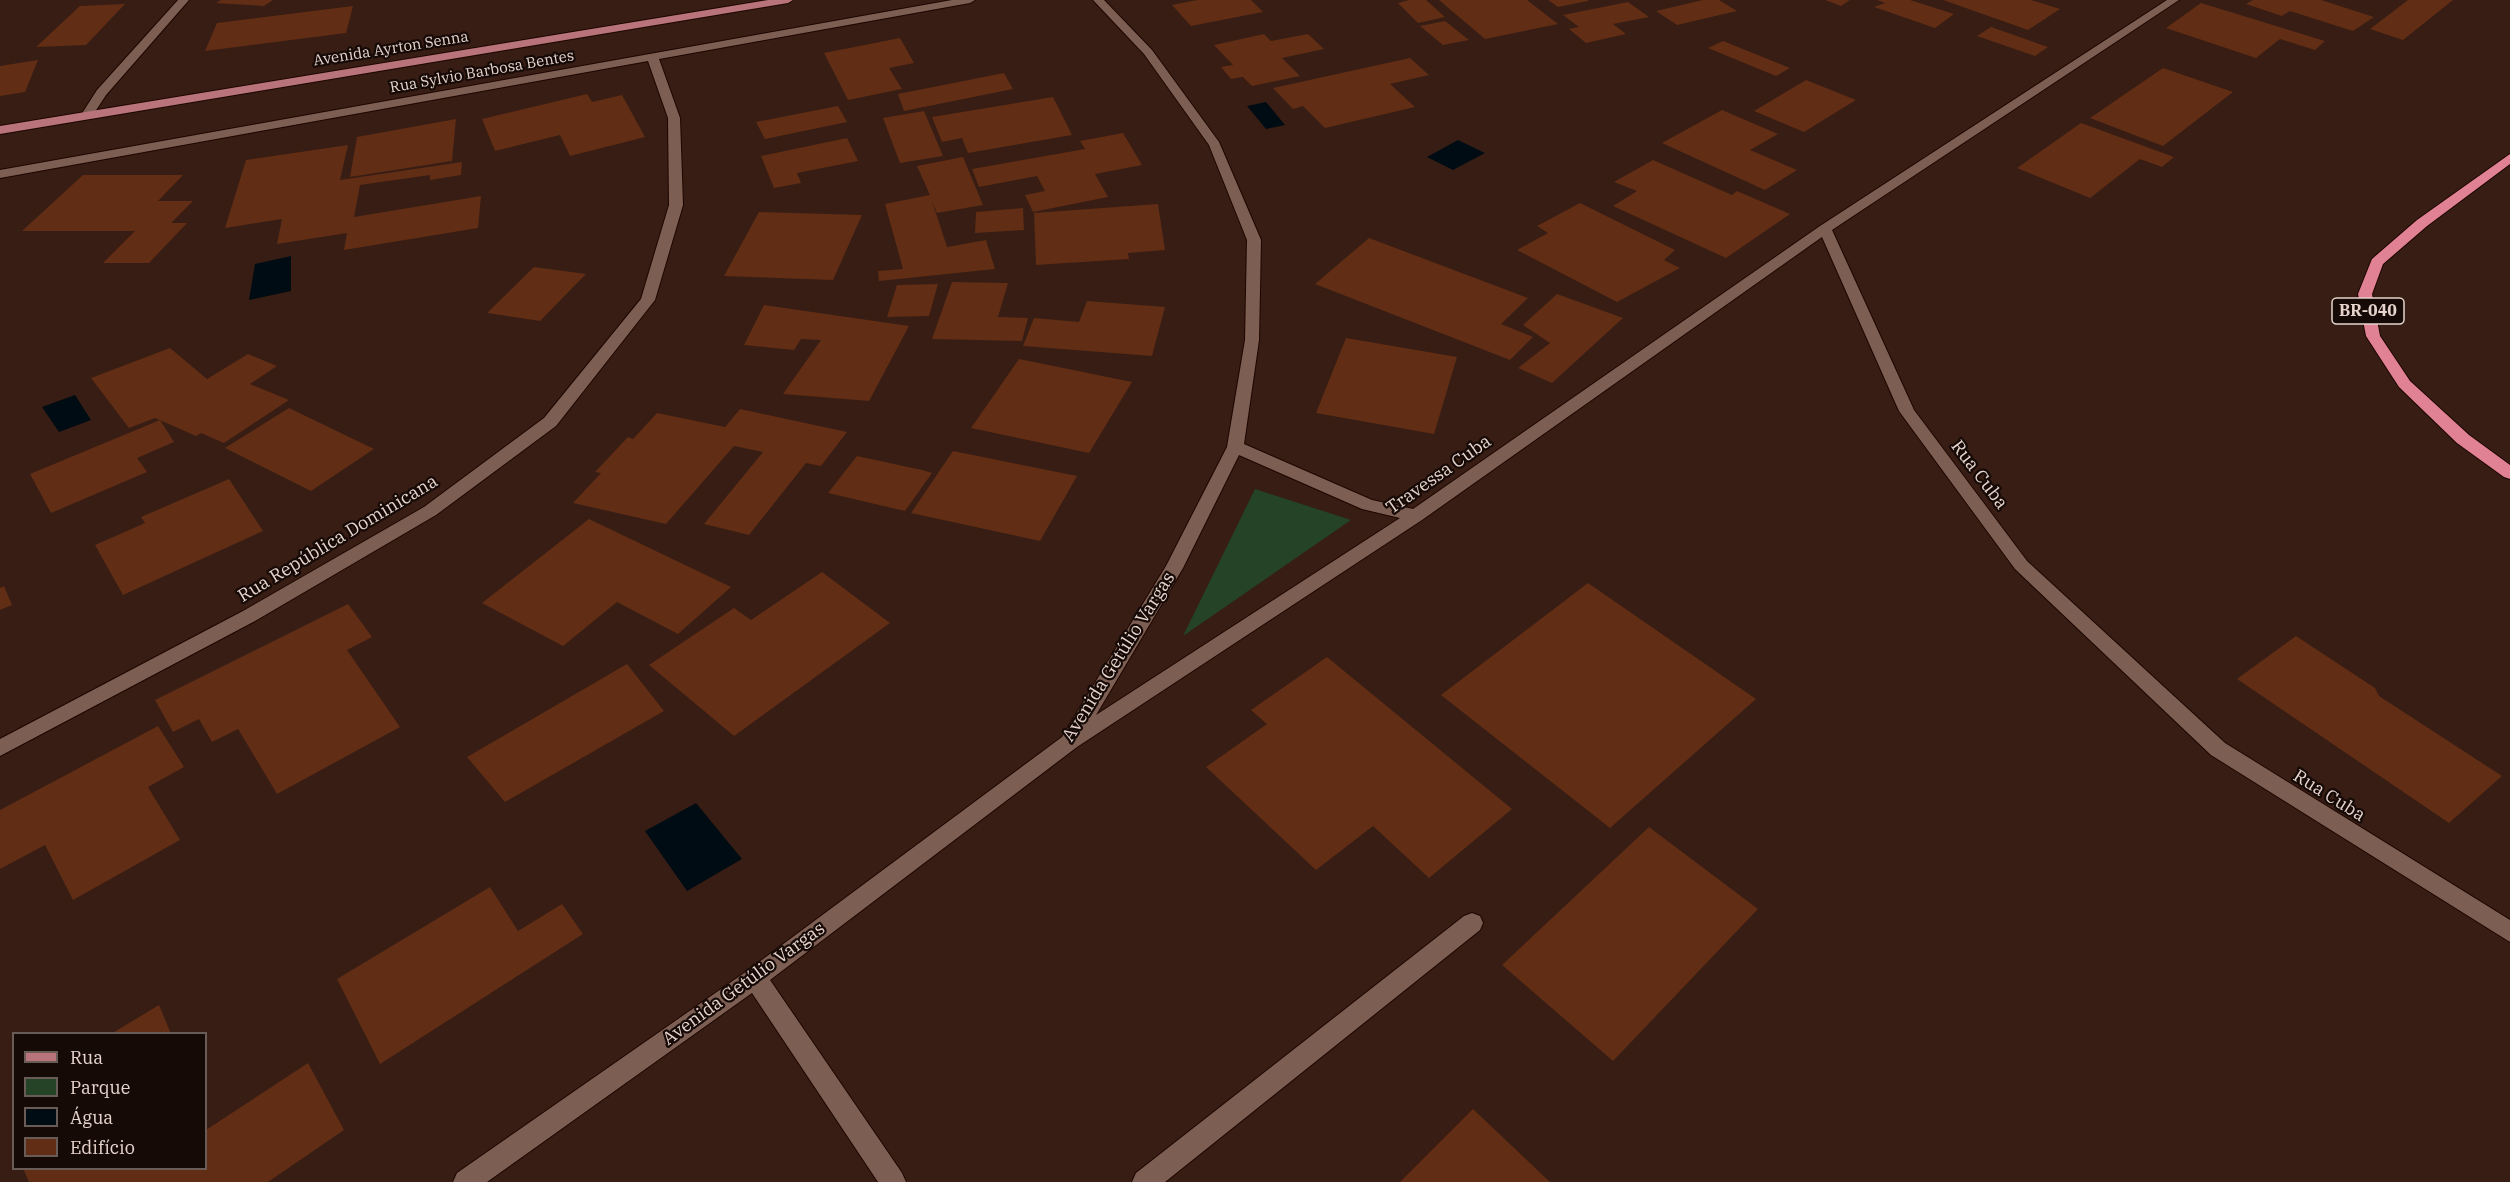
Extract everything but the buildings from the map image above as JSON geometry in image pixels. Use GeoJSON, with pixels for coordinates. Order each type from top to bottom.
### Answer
{"type":"FeatureCollection","features":[{"type":"Feature","properties":{"kind":"highway","name":"BR-040"},"geometry":{"type":"LineString","coordinates":[[2510,158],[2422,223],[2377,262],[2365,294],[2373,336],[2404,384],[2463,439],[2510,473]]}},
{"type":"Feature","properties":{"kind":"main road","name":"Avenida Ayrton Senna"},"geometry":{"type":"LineString","coordinates":[[0,130],[788,0]]}},
{"type":"Feature","properties":{"kind":"street"},"geometry":{"type":"LineString","coordinates":[[87,115],[101,93],[184,0]]}},
{"type":"Feature","properties":{"kind":"street","name":"Rua Sylvio Barbosa Bentes"},"geometry":{"type":"LineString","coordinates":[[0,174],[970,0]]}},
{"type":"Feature","properties":{"kind":"street","name":"Avenida Getúlio Vargas"},"geometry":{"type":"LineString","coordinates":[[466,1182],[755,978],[1069,743],[1174,568],[1235,447],[1252,340],[1254,240],[1215,145],[1148,52],[1098,0]]}},
{"type":"Feature","properties":{"kind":"street"},"geometry":{"type":"LineString","coordinates":[[1825,229],[2174,0]]}},
{"type":"Feature","properties":{"kind":"street","name":"Rua República Dominicana"},"geometry":{"type":"LineString","coordinates":[[0,748],[249,616],[430,511],[550,422],[648,300],[676,205],[674,118],[652,57]]}},
{"type":"Feature","properties":{"kind":"street","name":"Travessa Cuba"},"geometry":{"type":"LineString","coordinates":[[1069,743],[1416,516],[1825,229]]}},
{"type":"Feature","properties":{"kind":"street","name":"Rua Cuba"},"geometry":{"type":"LineString","coordinates":[[1825,229],[1907,411],[2021,565],[2218,749],[2510,932]]}},
{"type":"Feature","properties":{"kind":"street"},"geometry":{"type":"LineString","coordinates":[[1235,447],[1368,504],[1416,516]]}},
{"type":"Feature","properties":{"kind":"street"},"geometry":{"type":"LineString","coordinates":[[1144,1182],[1472,923]]}},
{"type":"Feature","properties":{"kind":"street"},"geometry":{"type":"LineString","coordinates":[[755,978],[893,1182]]}},
{"type":"Feature","properties":{"kind":"green space"},"geometry":{"type":"Polygon","coordinates":[[[1255,489],[1351,520],[1183,636],[1255,489]]]}},
{"type":"Feature","properties":{"kind":"water"},"geometry":{"type":"Polygon","coordinates":[[[1266,102],[1285,125],[1266,129],[1247,106],[1266,102]]]}},
{"type":"Feature","properties":{"kind":"water"},"geometry":{"type":"Polygon","coordinates":[[[1458,140],[1485,153],[1453,170],[1427,157],[1458,140]]]}},
{"type":"Feature","properties":{"kind":"water"},"geometry":{"type":"Polygon","coordinates":[[[291,256],[291,291],[249,300],[255,264],[291,256]]]}},
{"type":"Feature","properties":{"kind":"water"},"geometry":{"type":"Polygon","coordinates":[[[75,395],[91,420],[59,432],[42,407],[75,395]]]}},
{"type":"Feature","properties":{"kind":"water"},"geometry":{"type":"Polygon","coordinates":[[[696,803],[742,859],[687,891],[645,831],[696,803]]]}}]}
